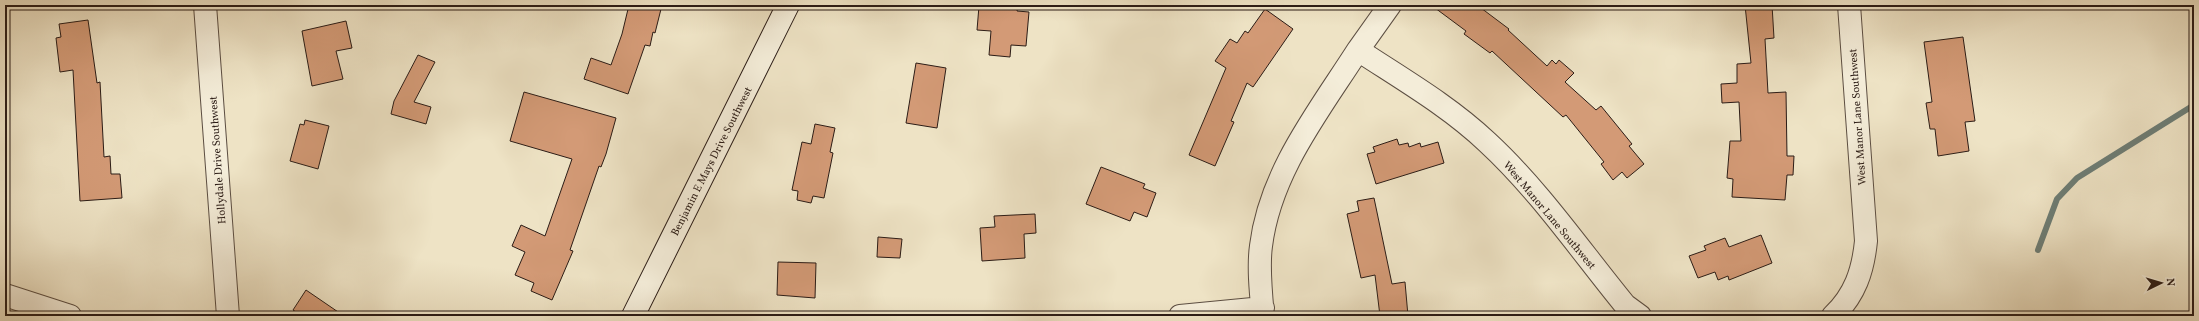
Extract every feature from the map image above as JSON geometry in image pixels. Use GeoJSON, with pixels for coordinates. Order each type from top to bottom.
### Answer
{"type":"FeatureCollection","features":[{"type":"Feature","properties":{"kind":"street","name":"Hollydale Drive Southwest"},"geometry":{"type":"LineString","coordinates":[[205,5],[228,316]]}},
{"type":"Feature","properties":{"kind":"street","name":"Benjamin E Mays Drive Southwest"},"geometry":{"type":"LineString","coordinates":[[633,316],[788,5]]}},
{"type":"Feature","properties":{"kind":"street"},"geometry":{"type":"LineString","coordinates":[[1180,316],[1263,312],[1261,247],[1273,193],[1290,156],[1358,50],[1390,5]]}},
{"type":"Feature","properties":{"kind":"street","name":"West Manor Lane Southwest"},"geometry":{"type":"LineString","coordinates":[[1833,316],[1844,306],[1856,287],[1864,264],[1866,241],[1849,5]]}},
{"type":"Feature","properties":{"kind":"street","name":"West Manor Lane Southwest"},"geometry":{"type":"LineString","coordinates":[[1358,50],[1442,105],[1487,142],[1527,183],[1625,305],[1640,316]]}},
{"type":"Feature","properties":{"kind":"street"},"geometry":{"type":"LineString","coordinates":[[5,295],[70,316]]}},
{"type":"Feature","properties":{"kind":"building"},"geometry":{"type":"Polygon","coordinates":[[[629,5],[659,5],[658,9],[661,9],[650,46],[645,45],[628,94],[584,79],[591,58],[611,65],[622,34],[629,5]]]}},
{"type":"Feature","properties":{"kind":"building"},"geometry":{"type":"Polygon","coordinates":[[[993,5],[1018,5],[1017,11],[1029,12],[1026,46],[1011,45],[1010,57],[989,55],[991,31],[977,30],[979,6],[993,8],[993,5]]]}},
{"type":"Feature","properties":{"kind":"building"},"geometry":{"type":"Polygon","coordinates":[[[1431,5],[1477,5],[1509,29],[1508,30],[1547,66],[1552,60],[1556,64],[1559,60],[1574,73],[1565,82],[1596,110],[1601,106],[1632,144],[1629,146],[1644,164],[1627,178],[1622,172],[1613,180],[1601,164],[1604,162],[1566,115],[1563,117],[1492,51],[1490,53],[1464,34],[1466,31],[1431,5]]]}},
{"type":"Feature","properties":{"kind":"building"},"geometry":{"type":"Polygon","coordinates":[[[1745,5],[1772,5],[1774,38],[1765,39],[1768,93],[1786,92],[1787,156],[1794,156],[1793,175],[1787,175],[1785,200],[1732,197],[1733,179],[1727,178],[1730,141],[1741,141],[1739,102],[1722,103],[1721,84],[1737,83],[1737,64],[1751,63],[1745,5]]]}},
{"type":"Feature","properties":{"kind":"building"},"geometry":{"type":"Polygon","coordinates":[[[1265,9],[1293,29],[1253,87],[1247,83],[1231,121],[1234,122],[1215,166],[1189,155],[1226,68],[1215,61],[1230,39],[1237,43],[1245,31],[1248,33],[1265,9]]]}},
{"type":"Feature","properties":{"kind":"building"},"geometry":{"type":"Polygon","coordinates":[[[88,20],[97,83],[100,82],[104,157],[110,156],[111,174],[120,174],[122,198],[80,201],[73,70],[60,72],[56,38],[61,37],[59,24],[88,20]]]}},
{"type":"Feature","properties":{"kind":"building"},"geometry":{"type":"Polygon","coordinates":[[[346,21],[352,48],[336,51],[343,79],[312,86],[302,31],[346,21]]]}},
{"type":"Feature","properties":{"kind":"building"},"geometry":{"type":"Polygon","coordinates":[[[1963,37],[1975,121],[1965,122],[1969,151],[1938,156],[1935,129],[1930,129],[1926,103],[1932,102],[1924,42],[1963,37]]]}},
{"type":"Feature","properties":{"kind":"building"},"geometry":{"type":"Polygon","coordinates":[[[418,55],[435,62],[414,102],[431,107],[426,124],[391,114],[394,101],[418,55]]]}},
{"type":"Feature","properties":{"kind":"building"},"geometry":{"type":"Polygon","coordinates":[[[916,63],[946,68],[937,128],[906,123],[916,63]]]}},
{"type":"Feature","properties":{"kind":"building"},"geometry":{"type":"Polygon","coordinates":[[[524,92],[616,118],[606,154],[601,167],[599,166],[570,250],[573,251],[552,300],[531,291],[534,283],[515,275],[525,252],[512,246],[521,225],[545,236],[572,159],[510,141],[524,92]]]}},
{"type":"Feature","properties":{"kind":"building"},"geometry":{"type":"Polygon","coordinates":[[[305,120],[329,126],[318,169],[290,161],[300,124],[304,125],[305,120]]]}},
{"type":"Feature","properties":{"kind":"building"},"geometry":{"type":"Polygon","coordinates":[[[815,124],[835,128],[830,152],[833,153],[824,198],[813,196],[811,203],[797,200],[798,191],[792,190],[802,142],[811,144],[815,124]]]}},
{"type":"Feature","properties":{"kind":"building"},"geometry":{"type":"Polygon","coordinates":[[[1397,139],[1399,145],[1408,143],[1409,147],[1420,143],[1421,147],[1438,142],[1444,163],[1376,184],[1367,154],[1375,152],[1373,147],[1397,139]]]}},
{"type":"Feature","properties":{"kind":"building"},"geometry":{"type":"Polygon","coordinates":[[[1101,167],[1145,184],[1143,188],[1156,193],[1147,217],[1134,212],[1130,221],[1086,204],[1101,167]]]}},
{"type":"Feature","properties":{"kind":"building"},"geometry":{"type":"Polygon","coordinates":[[[1374,198],[1392,284],[1405,282],[1408,316],[1380,316],[1375,275],[1361,278],[1347,214],[1359,211],[1357,201],[1374,198]]]}},
{"type":"Feature","properties":{"kind":"building"},"geometry":{"type":"Polygon","coordinates":[[[1035,214],[1036,233],[1024,234],[1025,258],[982,261],[980,228],[995,227],[994,216],[1035,214]]]}},
{"type":"Feature","properties":{"kind":"building"},"geometry":{"type":"Polygon","coordinates":[[[1761,235],[1772,263],[1729,280],[1728,276],[1718,280],[1715,272],[1698,278],[1689,256],[1706,250],[1704,246],[1725,238],[1729,247],[1761,235]]]}},
{"type":"Feature","properties":{"kind":"building"},"geometry":{"type":"Polygon","coordinates":[[[878,237],[902,239],[900,258],[877,257],[878,237]]]}},
{"type":"Feature","properties":{"kind":"building"},"geometry":{"type":"Polygon","coordinates":[[[778,262],[816,263],[815,298],[777,295],[778,262]]]}},
{"type":"Feature","properties":{"kind":"building"},"geometry":{"type":"Polygon","coordinates":[[[306,290],[344,316],[302,316],[293,310],[306,290]]]}},
{"type":"Feature","properties":{"kind":"waterway"},"geometry":{"type":"LineString","coordinates":[[2038,250],[2057,199],[2077,178],[2194,105]]}}]}
